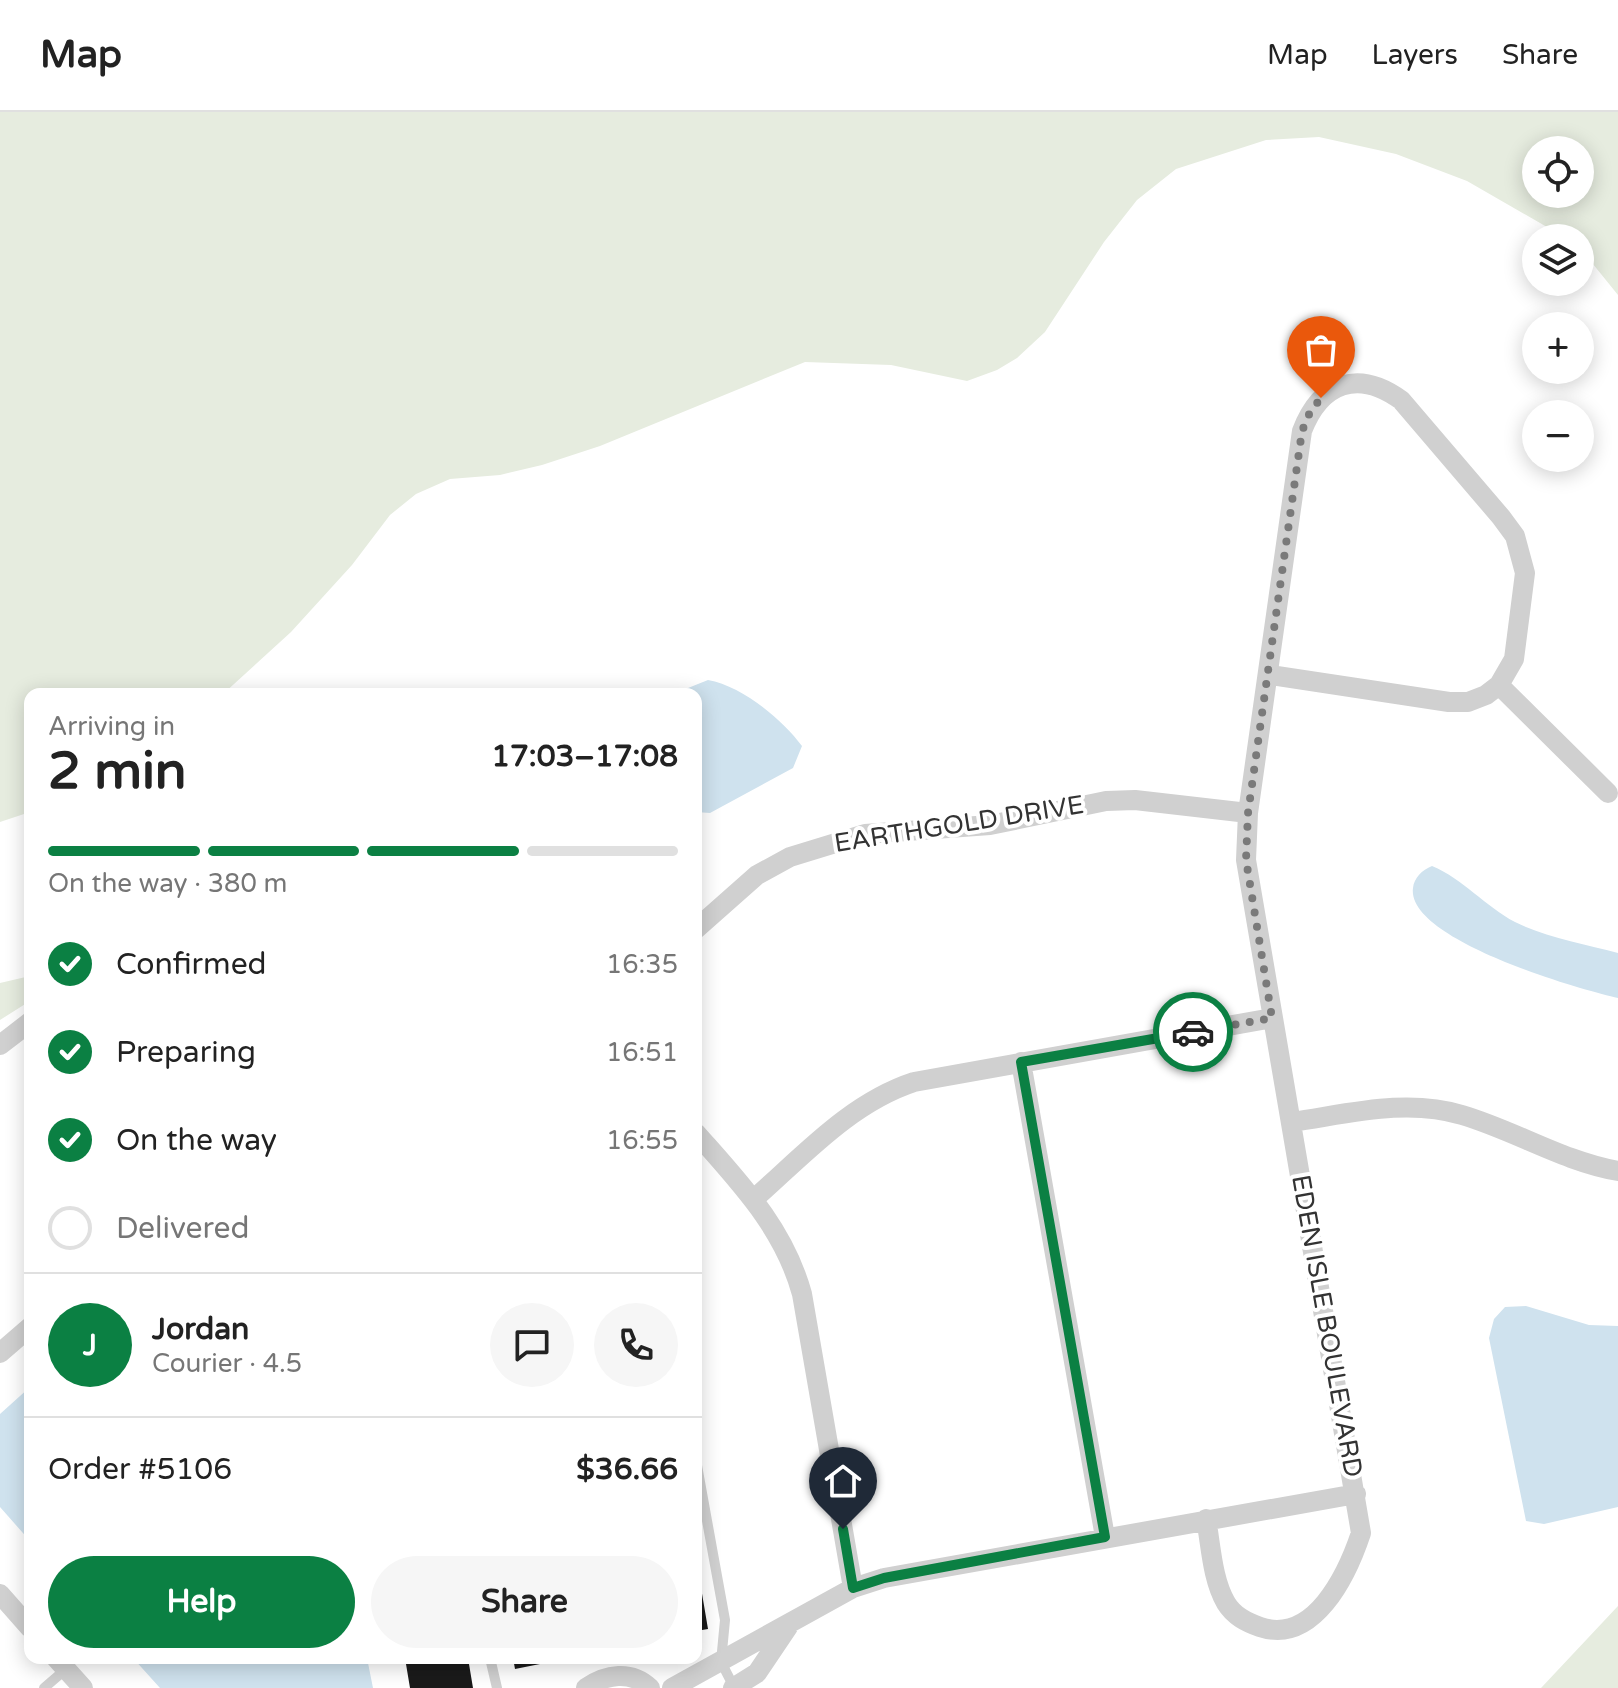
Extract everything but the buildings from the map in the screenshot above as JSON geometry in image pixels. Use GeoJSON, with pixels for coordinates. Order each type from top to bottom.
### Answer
{"type":"FeatureCollection","features":[{"type":"Feature","properties":{"kind":"street","name":"EDEN ISLE BOULEVARD"},"geometry":{"type":"LineString","coordinates":[[672,1688],[853,1588],[884,1578],[1356,1494],[1246,860],[1248,813],[1270,675],[1302,431],[1310,412],[1332,390],[1349,383],[1366,383],[1401,400],[1515,536],[1525,573],[1514,659],[1499,685]]}},
{"type":"Feature","properties":{"kind":"street"},"geometry":{"type":"LineString","coordinates":[[1270,675],[1449,702],[1468,702],[1499,685],[1608,793]]}},
{"type":"Feature","properties":{"kind":"street","name":"EARTHGOLD DRIVE"},"geometry":{"type":"LineString","coordinates":[[702,924],[757,875],[825,843],[865,834],[990,825],[1106,801],[1135,800],[1248,813]]}},
{"type":"Feature","properties":{"kind":"street"},"geometry":{"type":"LineString","coordinates":[[754,1199],[849,1115],[892,1089],[1021,1062],[1272,1018]]}},
{"type":"Feature","properties":{"kind":"street"},"geometry":{"type":"LineString","coordinates":[[0,1045],[24,1027]]}},
{"type":"Feature","properties":{"kind":"street"},"geometry":{"type":"LineString","coordinates":[[1021,1062],[1105,1537]]}},
{"type":"Feature","properties":{"kind":"street"},"geometry":{"type":"LineString","coordinates":[[1292,1122],[1398,1107],[1427,1108],[1463,1115],[1557,1155],[1618,1171]]}},
{"type":"Feature","properties":{"kind":"street"},"geometry":{"type":"LineString","coordinates":[[702,1140],[754,1199],[784,1244],[802,1294],[853,1588]]}},
{"type":"Feature","properties":{"kind":"street"},"geometry":{"type":"LineString","coordinates":[[0,1353],[24,1332]]}},
{"type":"Feature","properties":{"kind":"street"},"geometry":{"type":"LineString","coordinates":[[1206,1519],[1217,1577],[1232,1611],[1256,1626],[1288,1630],[1304,1625],[1316,1614],[1353,1558],[1361,1533],[1356,1494]]}},
{"type":"Feature","properties":{"kind":"street"},"geometry":{"type":"LineString","coordinates":[[0,1594],[24,1621]]}},
{"type":"Feature","properties":{"kind":"street","name":"EDEN ISLE BOULEVARD"},"geometry":{"type":"LineString","coordinates":[[734,1688],[757,1673],[790,1624]]}},
{"type":"Feature","properties":{"kind":"street"},"geometry":{"type":"LineString","coordinates":[[62,1664],[83,1688]]}},
{"type":"Feature","properties":{"kind":"street"},"geometry":{"type":"LineString","coordinates":[[586,1688],[612,1667],[650,1688]]}},
{"type":"Feature","properties":{"kind":"lane"},"geometry":{"type":"LineString","coordinates":[[702,1511],[725,1620],[721,1662],[734,1688]]}},
{"type":"Feature","properties":{"kind":"lane"},"geometry":{"type":"LineString","coordinates":[[44,1688],[60,1664]]}},
{"type":"Feature","properties":{"kind":"lane"},"geometry":{"type":"LineString","coordinates":[[491,1664],[497,1688]]}},
{"type":"Feature","properties":{"kind":"shaded area"},"geometry":{"type":"Polygon","coordinates":[[[0,112],[1618,112],[1618,295],[1594,265],[1594,224],[1542,224],[1467,181],[1396,154],[1319,137],[1266,140],[1176,169],[1137,200],[1104,242],[1045,332],[1017,358],[997,370],[967,381],[891,365],[805,362],[600,446],[500,475],[450,479],[416,494],[390,515],[352,565],[291,632],[230,688],[24,688],[24,814],[0,822],[0,112]]]}},
{"type":"Feature","properties":{"kind":"shaded area"},"geometry":{"type":"Polygon","coordinates":[[[24,977],[24,1005],[0,1020],[0,983],[24,977]]]}},
{"type":"Feature","properties":{"kind":"shaded area"},"geometry":{"type":"Polygon","coordinates":[[[1618,1606],[1618,1688],[1541,1688],[1618,1606]]]}},
{"type":"Feature","properties":{"kind":"water"},"geometry":{"type":"Polygon","coordinates":[[[708,680],[721,683],[760,705],[784,725],[802,746],[793,768],[710,813],[702,812],[702,688],[688,688],[708,680]]]}},
{"type":"Feature","properties":{"kind":"water"},"geometry":{"type":"Polygon","coordinates":[[[1432,866],[1515,922],[1552,936],[1618,953],[1618,998],[1533,973],[1498,959],[1436,925],[1418,907],[1413,888],[1419,875],[1432,866]]]}},
{"type":"Feature","properties":{"kind":"water"},"geometry":{"type":"Polygon","coordinates":[[[1526,1306],[1589,1325],[1618,1326],[1618,1507],[1544,1524],[1526,1521],[1489,1338],[1494,1319],[1505,1307],[1526,1306]]]}},
{"type":"Feature","properties":{"kind":"water"},"geometry":{"type":"Polygon","coordinates":[[[24,1392],[24,1534],[0,1507],[0,1414],[24,1392]]]}},
{"type":"Feature","properties":{"kind":"water"},"geometry":{"type":"Polygon","coordinates":[[[138,1664],[368,1664],[373,1688],[160,1688],[138,1664]]]}},
{"type":"Feature","properties":{"kind":"way so far"},"geometry":{"type":"LineString","coordinates":[[1193,1032],[1272,1018],[1246,860],[1248,813],[1270,675],[1302,431],[1310,412],[1321,398]]}},
{"type":"Feature","properties":{"kind":"route"},"geometry":{"type":"LineString","coordinates":[[843,1529],[853,1588],[884,1578],[1105,1537],[1021,1062],[1193,1032]]}}]}
